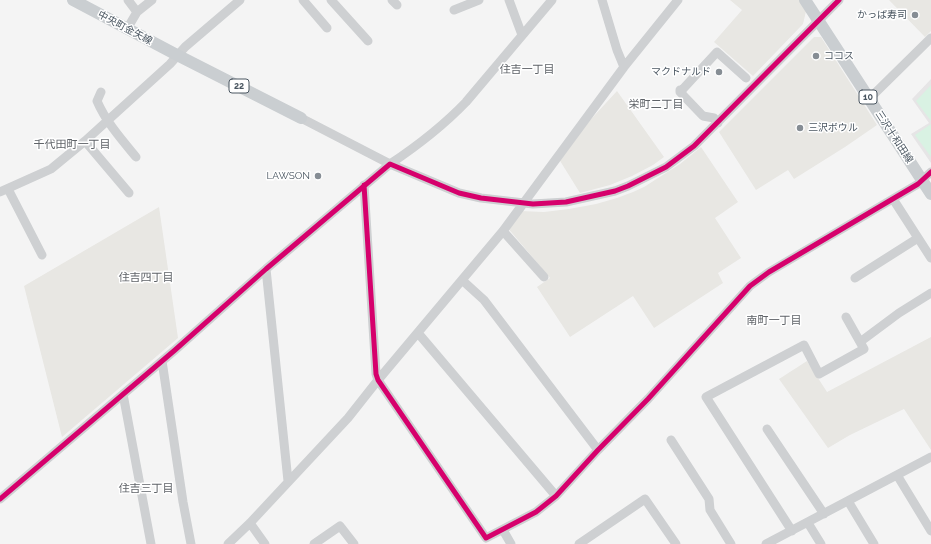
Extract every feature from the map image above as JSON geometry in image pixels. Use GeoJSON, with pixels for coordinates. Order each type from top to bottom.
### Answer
{"type":"FeatureCollection","features":[{"type":"Feature","properties":{"kind":"main road","name":"中央町金矢線"},"geometry":{"type":"LineString","coordinates":[[73,0],[177,55]]}},
{"type":"Feature","properties":{"kind":"main road","name":"三沢十和田線"},"geometry":{"type":"LineString","coordinates":[[805,0],[869,99],[927,176],[931,194]]}},
{"type":"Feature","properties":{"kind":"main road","name":"22"},"geometry":{"type":"LineString","coordinates":[[177,55],[301,118]]}},
{"type":"Feature","properties":{"kind":"street"},"geometry":{"type":"LineString","coordinates":[[128,0],[137,12]]}},
{"type":"Feature","properties":{"kind":"street"},"geometry":{"type":"LineString","coordinates":[[127,29],[137,12],[152,0]]}},
{"type":"Feature","properties":{"kind":"street"},"geometry":{"type":"LineString","coordinates":[[42,254],[4,190],[50,169],[85,141],[170,64],[177,55],[240,0]]}},
{"type":"Feature","properties":{"kind":"street"},"geometry":{"type":"LineString","coordinates":[[303,0],[327,28]]}},
{"type":"Feature","properties":{"kind":"street"},"geometry":{"type":"LineString","coordinates":[[331,0],[368,41]]}},
{"type":"Feature","properties":{"kind":"street"},"geometry":{"type":"LineString","coordinates":[[454,10],[479,0]]}},
{"type":"Feature","properties":{"kind":"street"},"geometry":{"type":"LineString","coordinates":[[509,0],[522,35]]}},
{"type":"Feature","properties":{"kind":"street"},"geometry":{"type":"LineString","coordinates":[[602,0],[617,50],[624,67]]}},
{"type":"Feature","properties":{"kind":"street"},"geometry":{"type":"LineString","coordinates":[[228,544],[250,523],[348,418],[378,380],[504,231],[624,67],[678,0]]}},
{"type":"Feature","properties":{"kind":"street"},"geometry":{"type":"LineString","coordinates":[[301,118],[390,164],[460,193],[481,198],[533,204],[566,202],[600,195],[628,186],[666,167],[694,146],[839,0]]}},
{"type":"Feature","properties":{"kind":"street"},"geometry":{"type":"LineString","coordinates":[[0,499],[162,361],[364,185],[390,164],[415,148],[451,117],[466,102],[522,35],[546,2]]}},
{"type":"Feature","properties":{"kind":"street"},"geometry":{"type":"LineString","coordinates":[[869,99],[931,38]]}},
{"type":"Feature","properties":{"kind":"street"},"geometry":{"type":"LineString","coordinates":[[718,123],[714,118],[703,116],[682,94],[682,90],[717,52],[746,78]]}},
{"type":"Feature","properties":{"kind":"street"},"geometry":{"type":"LineString","coordinates":[[101,92],[96,101],[114,130],[136,157]]}},
{"type":"Feature","properties":{"kind":"street"},"geometry":{"type":"LineString","coordinates":[[85,141],[129,192]]}},
{"type":"Feature","properties":{"kind":"street"},"geometry":{"type":"LineString","coordinates":[[364,185],[376,374],[378,380],[486,538],[536,512],[556,496],[648,399],[750,286],[769,272],[893,199],[927,176]]}},
{"type":"Feature","properties":{"kind":"street"},"geometry":{"type":"LineString","coordinates":[[893,199],[931,258]]}},
{"type":"Feature","properties":{"kind":"street"},"geometry":{"type":"LineString","coordinates":[[504,231],[544,277]]}},
{"type":"Feature","properties":{"kind":"street"},"geometry":{"type":"LineString","coordinates":[[855,278],[918,238]]}},
{"type":"Feature","properties":{"kind":"street"},"geometry":{"type":"LineString","coordinates":[[266,269],[288,481]]}},
{"type":"Feature","properties":{"kind":"street"},"geometry":{"type":"LineString","coordinates":[[462,280],[484,300],[598,450]]}},
{"type":"Feature","properties":{"kind":"street"},"geometry":{"type":"LineString","coordinates":[[860,342],[899,313],[931,293]]}},
{"type":"Feature","properties":{"kind":"street"},"geometry":{"type":"LineString","coordinates":[[792,531],[706,397],[804,345],[819,374],[864,349],[846,317]]}},
{"type":"Feature","properties":{"kind":"street"},"geometry":{"type":"LineString","coordinates":[[418,333],[556,496]]}},
{"type":"Feature","properties":{"kind":"street"},"geometry":{"type":"LineString","coordinates":[[162,361],[183,502],[191,544]]}},
{"type":"Feature","properties":{"kind":"street"},"geometry":{"type":"LineString","coordinates":[[123,394],[151,544]]}},
{"type":"Feature","properties":{"kind":"street"},"geometry":{"type":"LineString","coordinates":[[767,429],[824,514]]}},
{"type":"Feature","properties":{"kind":"street"},"geometry":{"type":"LineString","coordinates":[[671,440],[709,499],[710,510],[731,544]]}},
{"type":"Feature","properties":{"kind":"street"},"geometry":{"type":"LineString","coordinates":[[766,544],[931,457]]}},
{"type":"Feature","properties":{"kind":"street"},"geometry":{"type":"LineString","coordinates":[[897,475],[931,531]]}},
{"type":"Feature","properties":{"kind":"street"},"geometry":{"type":"LineString","coordinates":[[579,544],[645,499],[676,544]]}},
{"type":"Feature","properties":{"kind":"street"},"geometry":{"type":"LineString","coordinates":[[848,501],[874,544]]}},
{"type":"Feature","properties":{"kind":"street"},"geometry":{"type":"LineString","coordinates":[[808,522],[821,544]]}},
{"type":"Feature","properties":{"kind":"street"},"geometry":{"type":"LineString","coordinates":[[250,523],[265,544]]}},
{"type":"Feature","properties":{"kind":"street"},"geometry":{"type":"LineString","coordinates":[[314,544],[340,526],[354,544]]}},
{"type":"Feature","properties":{"kind":"street"},"geometry":{"type":"LineString","coordinates":[[503,530],[511,544]]}},
{"type":"Feature","properties":{"kind":"shaded area"},"geometry":{"type":"Polygon","coordinates":[[[730,0],[802,0],[807,7],[803,24],[753,76],[714,42],[742,10],[730,0]]]}},
{"type":"Feature","properties":{"kind":"shaded area"},"geometry":{"type":"Polygon","coordinates":[[[889,0],[931,0],[931,31],[925,37],[889,0]]]}},
{"type":"Feature","properties":{"kind":"shaded area"},"geometry":{"type":"Polygon","coordinates":[[[814,37],[821,37],[877,125],[794,179],[788,170],[756,190],[719,132],[814,37]]]}},
{"type":"Feature","properties":{"kind":"shaded area"},"geometry":{"type":"Polygon","coordinates":[[[931,79],[931,163],[911,134],[929,123],[912,99],[931,79]]]}},
{"type":"Feature","properties":{"kind":"shaded area"},"geometry":{"type":"Polygon","coordinates":[[[617,91],[664,157],[653,165],[632,176],[610,185],[580,193],[557,156],[617,91]]]}},
{"type":"Feature","properties":{"kind":"shaded area"},"geometry":{"type":"Polygon","coordinates":[[[701,147],[738,202],[715,218],[741,258],[718,273],[723,283],[654,328],[633,296],[570,337],[537,287],[550,278],[507,227],[520,211],[544,212],[569,209],[596,204],[633,192],[644,187],[680,164],[701,147]]]}},
{"type":"Feature","properties":{"kind":"shaded area"},"geometry":{"type":"Polygon","coordinates":[[[159,207],[178,338],[62,437],[24,286],[159,207]]]}},
{"type":"Feature","properties":{"kind":"shaded area"},"geometry":{"type":"Polygon","coordinates":[[[931,337],[931,450],[904,409],[850,435],[828,448],[779,379],[807,361],[827,392],[931,337]]]}},
{"type":"Feature","properties":{"kind":"green space"},"geometry":{"type":"Polygon","coordinates":[[[931,85],[931,121],[916,101],[931,85]]]}},
{"type":"Feature","properties":{"kind":"green space"},"geometry":{"type":"Polygon","coordinates":[[[931,124],[931,157],[915,135],[931,124]]]}},
{"type":"Feature","properties":{"kind":"cycle path"},"geometry":{"type":"LineString","coordinates":[[0,499],[390,164],[459,193],[481,198],[533,204],[566,202],[615,191],[666,167],[694,146],[839,0]]}},
{"type":"Feature","properties":{"kind":"cycle path"},"geometry":{"type":"LineString","coordinates":[[364,185],[376,374],[378,380],[486,538],[536,512],[556,496],[648,399],[750,286],[769,272],[918,184],[931,172]]}},
{"type":"Feature","properties":{"kind":"place","name":"かっぱ寿司"},"geometry":{"type":"Point","coordinates":[915,15]}},
{"type":"Feature","properties":{"kind":"place","name":"ココス"},"geometry":{"type":"Point","coordinates":[816,56]}},
{"type":"Feature","properties":{"kind":"place","name":"マクドナルド"},"geometry":{"type":"Point","coordinates":[719,72]}},
{"type":"Feature","properties":{"kind":"place","name":"三沢ボウル"},"geometry":{"type":"Point","coordinates":[800,128]}},
{"type":"Feature","properties":{"kind":"place","name":"LAWSON"},"geometry":{"type":"Point","coordinates":[318,176]}},
{"type":"Feature","properties":{"kind":"district","name":"住吉一丁目"},"geometry":{"type":"Point","coordinates":[527,70]}},
{"type":"Feature","properties":{"kind":"district","name":"栄町二丁目"},"geometry":{"type":"Point","coordinates":[656,105]}},
{"type":"Feature","properties":{"kind":"district","name":"千代田町一丁目"},"geometry":{"type":"Point","coordinates":[72,145]}},
{"type":"Feature","properties":{"kind":"district","name":"住吉四丁目"},"geometry":{"type":"Point","coordinates":[146,278]}},
{"type":"Feature","properties":{"kind":"district","name":"南町一丁目"},"geometry":{"type":"Point","coordinates":[774,321]}},
{"type":"Feature","properties":{"kind":"district","name":"住吉三丁目"},"geometry":{"type":"Point","coordinates":[146,489]}}]}
